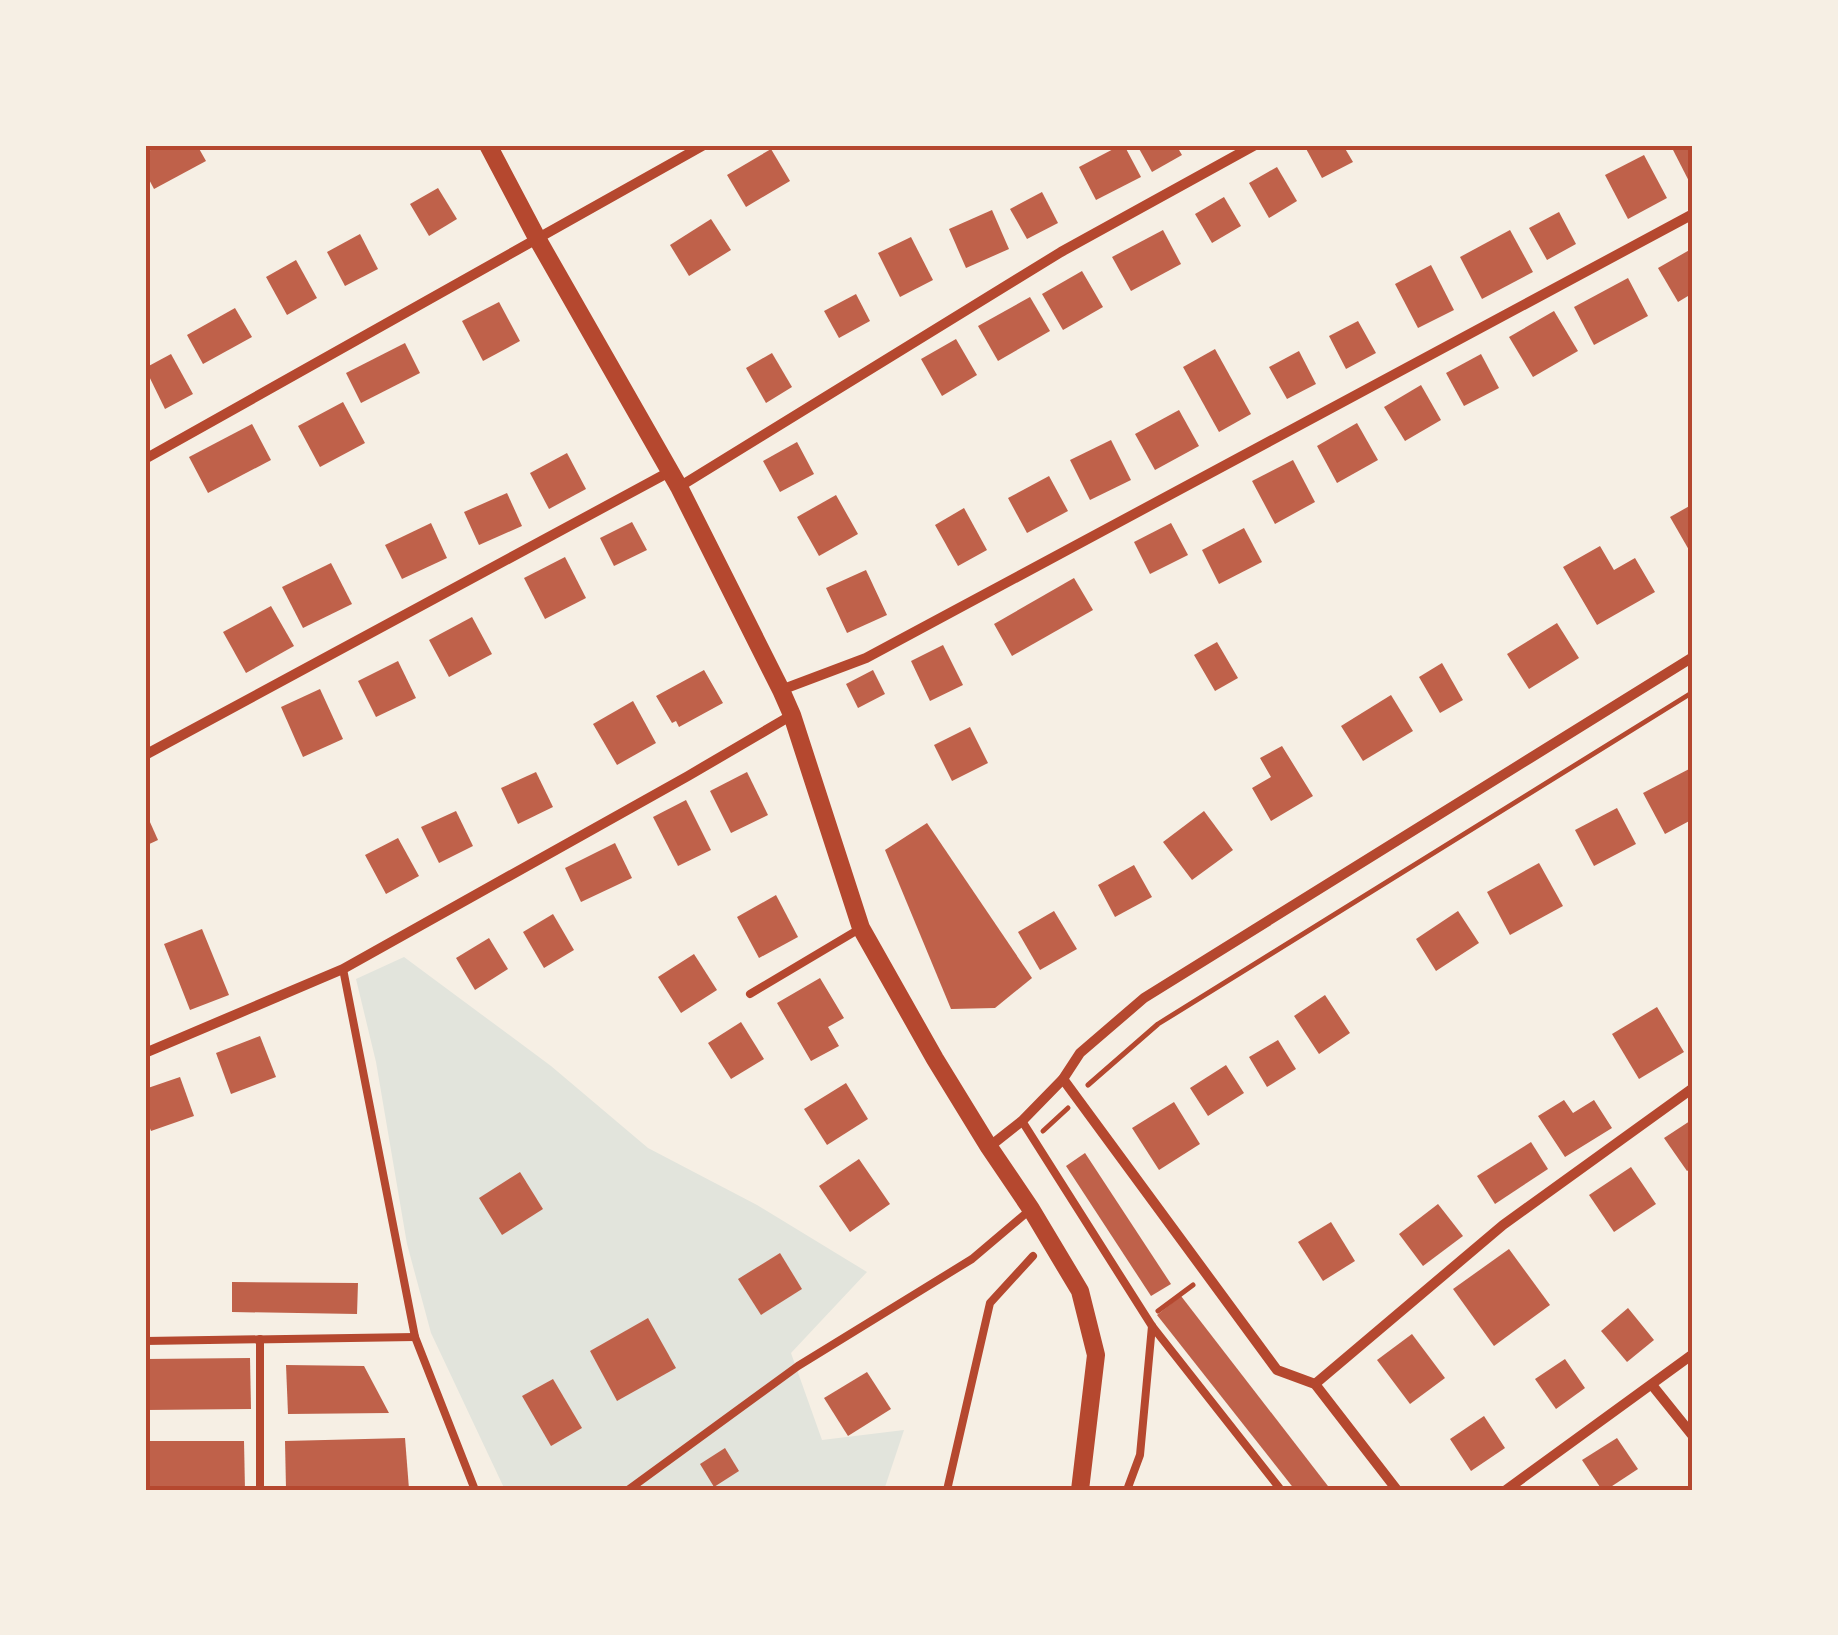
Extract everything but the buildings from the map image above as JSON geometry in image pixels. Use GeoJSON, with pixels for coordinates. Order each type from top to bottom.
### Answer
{"type":"FeatureCollection","features":[{"type":"Feature","properties":{"kind":"street"},"geometry":{"type":"LineString","coordinates":[[488,145],[675,479],[781,690],[860,928],[935,1059],[1080,1291],[1096,1355],[1080,1490]]}},
{"type":"Feature","properties":{"kind":"street"},"geometry":{"type":"LineString","coordinates":[[145,459],[704,145]]}},
{"type":"Feature","properties":{"kind":"street"},"geometry":{"type":"LineString","coordinates":[[145,754],[675,479],[1061,252],[1255,145]]}},
{"type":"Feature","properties":{"kind":"street"},"geometry":{"type":"LineString","coordinates":[[781,690],[866,658],[1693,214]]}},
{"type":"Feature","properties":{"kind":"street"},"geometry":{"type":"LineString","coordinates":[[989,1148],[1063,1079],[1080,1053],[1144,998],[1693,658]]}},
{"type":"Feature","properties":{"kind":"street"},"geometry":{"type":"LineString","coordinates":[[145,1053],[343,969],[792,715]]}},
{"type":"Feature","properties":{"kind":"street"},"geometry":{"type":"LineString","coordinates":[[1063,1079],[1277,1370],[1315,1384],[1397,1490]]}},
{"type":"Feature","properties":{"kind":"street"},"geometry":{"type":"LineString","coordinates":[[1315,1384],[1503,1224],[1693,1088]]}},
{"type":"Feature","properties":{"kind":"street"},"geometry":{"type":"LineString","coordinates":[[1506,1490],[1693,1354]]}},
{"type":"Feature","properties":{"kind":"street"},"geometry":{"type":"LineString","coordinates":[[1652,1385],[1693,1436]]}},
{"type":"Feature","properties":{"kind":"lane"},"geometry":{"type":"LineString","coordinates":[[750,994],[860,928]]}},
{"type":"Feature","properties":{"kind":"lane"},"geometry":{"type":"LineString","coordinates":[[343,969],[415,1337],[475,1490]]}},
{"type":"Feature","properties":{"kind":"lane"},"geometry":{"type":"LineString","coordinates":[[1022,1121],[1149,1322],[1281,1490]]}},
{"type":"Feature","properties":{"kind":"lane"},"geometry":{"type":"LineString","coordinates":[[628,1490],[798,1366],[972,1259],[1031,1208]]}},
{"type":"Feature","properties":{"kind":"lane"},"geometry":{"type":"LineString","coordinates":[[946,1490],[990,1303],[1033,1256]]}},
{"type":"Feature","properties":{"kind":"lane"},"geometry":{"type":"LineString","coordinates":[[1127,1490],[1140,1455],[1149,1322]]}},
{"type":"Feature","properties":{"kind":"lane"},"geometry":{"type":"LineString","coordinates":[[145,1341],[415,1337]]}},
{"type":"Feature","properties":{"kind":"lane"},"geometry":{"type":"LineString","coordinates":[[260,1339],[260,1490]]}},
{"type":"Feature","properties":{"kind":"path"},"geometry":{"type":"LineString","coordinates":[[1076,1100],[1092,1080],[1158,1024],[1693,692]]}},
{"type":"Feature","properties":{"kind":"path"},"geometry":{"type":"LineString","coordinates":[[1149,1322],[1207,1274]]}},
{"type":"Feature","properties":{"kind":"shaded area"},"geometry":{"type":"Polygon","coordinates":[[[404,957],[551,1066],[648,1148],[757,1205],[867,1272],[791,1353],[822,1440],[904,1430],[884,1490],[505,1490],[431,1333],[407,1244],[376,1062],[356,979],[404,957]]]}}]}
